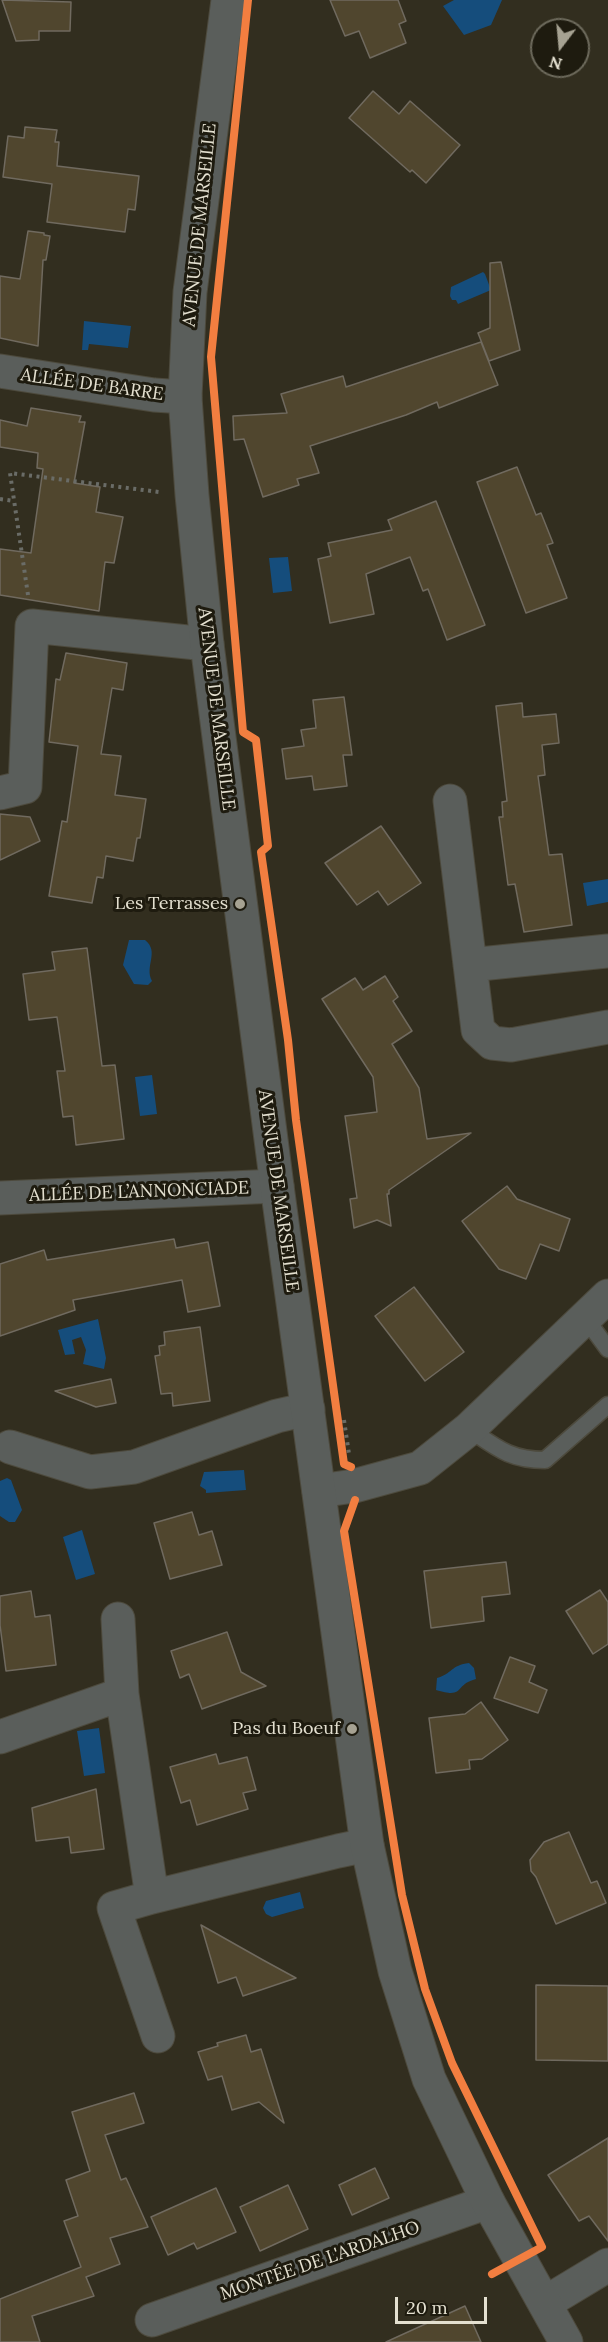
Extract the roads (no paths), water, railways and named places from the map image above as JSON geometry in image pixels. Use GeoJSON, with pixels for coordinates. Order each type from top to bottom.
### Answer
{"type":"FeatureCollection","features":[{"type":"Feature","properties":{"kind":"street","name":"AVENUE DE MARSEILLE"},"geometry":{"type":"LineString","coordinates":[[228,0],[190,292],[185,397],[192,495],[207,644],[277,1186],[323,1413],[319,1491],[368,1845],[395,1971],[429,2079],[488,2202],[566,2342]]}},
{"type":"Feature","properties":{"kind":"street","name":"ALLÉE DE BARRE"},"geometry":{"type":"LineString","coordinates":[[0,371],[154,395],[185,397]]}},
{"type":"Feature","properties":{"kind":"street"},"geometry":{"type":"LineString","coordinates":[[0,793],[25,787],[32,626],[207,644]]}},
{"type":"Feature","properties":{"kind":"street"},"geometry":{"type":"LineString","coordinates":[[450,801],[478,1030],[492,1043],[511,1046],[608,1027]]}},
{"type":"Feature","properties":{"kind":"street"},"geometry":{"type":"LineString","coordinates":[[470,965],[608,951]]}},
{"type":"Feature","properties":{"kind":"street","name":"ALLÉE DE L’ANNONCIADE"},"geometry":{"type":"LineString","coordinates":[[0,1198],[277,1186]]}},
{"type":"Feature","properties":{"kind":"street"},"geometry":{"type":"LineString","coordinates":[[319,1491],[354,1486],[420,1468],[469,1429],[597,1307]]}},
{"type":"Feature","properties":{"kind":"street"},"geometry":{"type":"LineString","coordinates":[[10,1447],[90,1472],[134,1467],[277,1416],[323,1413]]}},
{"type":"Feature","properties":{"kind":"street"},"geometry":{"type":"LineString","coordinates":[[118,1619],[122,1694],[152,1897]]}},
{"type":"Feature","properties":{"kind":"street"},"geometry":{"type":"LineString","coordinates":[[0,1737],[122,1694]]}},
{"type":"Feature","properties":{"kind":"street"},"geometry":{"type":"LineString","coordinates":[[158,2036],[114,1908],[368,1845]]}},
{"type":"Feature","properties":{"kind":"street","name":"MONTÉE DE L'ARDALHO"},"geometry":{"type":"LineString","coordinates":[[152,2320],[488,2202]]}},
{"type":"Feature","properties":{"kind":"street"},"geometry":{"type":"LineString","coordinates":[[545,2303],[608,2265]]}},
{"type":"Feature","properties":{"kind":"lane"},"geometry":{"type":"LineString","coordinates":[[597,1307],[608,1349]]}},
{"type":"Feature","properties":{"kind":"lane"},"geometry":{"type":"LineString","coordinates":[[469,1429],[503,1451],[524,1460],[545,1460],[608,1405]]}},
{"type":"Feature","properties":{"kind":"water"},"geometry":{"type":"Polygon","coordinates":[[[454,0],[502,0],[491,25],[464,35],[443,6],[454,0]]]}},
{"type":"Feature","properties":{"kind":"water"},"geometry":{"type":"Polygon","coordinates":[[[483,272],[491,290],[458,304],[456,300],[452,300],[451,287],[483,272]]]}},
{"type":"Feature","properties":{"kind":"water"},"geometry":{"type":"Polygon","coordinates":[[[84,321],[131,326],[128,348],[89,344],[88,350],[82,350],[84,321]]]}},
{"type":"Feature","properties":{"kind":"water"},"geometry":{"type":"Polygon","coordinates":[[[288,557],[292,591],[273,593],[269,558],[288,557]]]}},
{"type":"Feature","properties":{"kind":"water"},"geometry":{"type":"Polygon","coordinates":[[[608,879],[608,902],[587,906],[583,883],[608,879]]]}},
{"type":"Feature","properties":{"kind":"water"},"geometry":{"type":"Polygon","coordinates":[[[129,940],[145,940],[151,949],[150,975],[152,981],[148,985],[134,984],[123,965],[129,940]]]}},
{"type":"Feature","properties":{"kind":"water"},"geometry":{"type":"Polygon","coordinates":[[[152,1075],[157,1114],[140,1116],[135,1077],[152,1075]]]}},
{"type":"Feature","properties":{"kind":"water"},"geometry":{"type":"Polygon","coordinates":[[[98,1319],[106,1358],[104,1369],[83,1364],[86,1350],[81,1337],[72,1340],[75,1354],[65,1355],[58,1330],[98,1319]]]}},
{"type":"Feature","properties":{"kind":"water"},"geometry":{"type":"Polygon","coordinates":[[[244,1470],[246,1490],[206,1493],[206,1490],[200,1486],[204,1472],[244,1470]]]}},
{"type":"Feature","properties":{"kind":"water"},"geometry":{"type":"Polygon","coordinates":[[[7,1478],[11,1480],[22,1510],[15,1522],[9,1522],[0,1516],[0,1481],[7,1478]]]}},
{"type":"Feature","properties":{"kind":"water"},"geometry":{"type":"Polygon","coordinates":[[[82,1530],[95,1574],[76,1580],[63,1537],[82,1530]]]}},
{"type":"Feature","properties":{"kind":"water"},"geometry":{"type":"Polygon","coordinates":[[[469,1663],[474,1668],[476,1679],[456,1692],[436,1690],[437,1678],[469,1663]]]}},
{"type":"Feature","properties":{"kind":"water"},"geometry":{"type":"Polygon","coordinates":[[[99,1728],[105,1773],[84,1776],[77,1731],[99,1728]]]}},
{"type":"Feature","properties":{"kind":"water"},"geometry":{"type":"Polygon","coordinates":[[[300,1892],[304,1908],[272,1917],[266,1914],[263,1908],[266,1901],[300,1892]]]}},
{"type":"Feature","properties":{"kind":"place","name":"Les Terrasses"},"geometry":{"type":"Point","coordinates":[240,904]}},
{"type":"Feature","properties":{"kind":"place","name":"Pas du Boeuf"},"geometry":{"type":"Point","coordinates":[352,1729]}}]}
